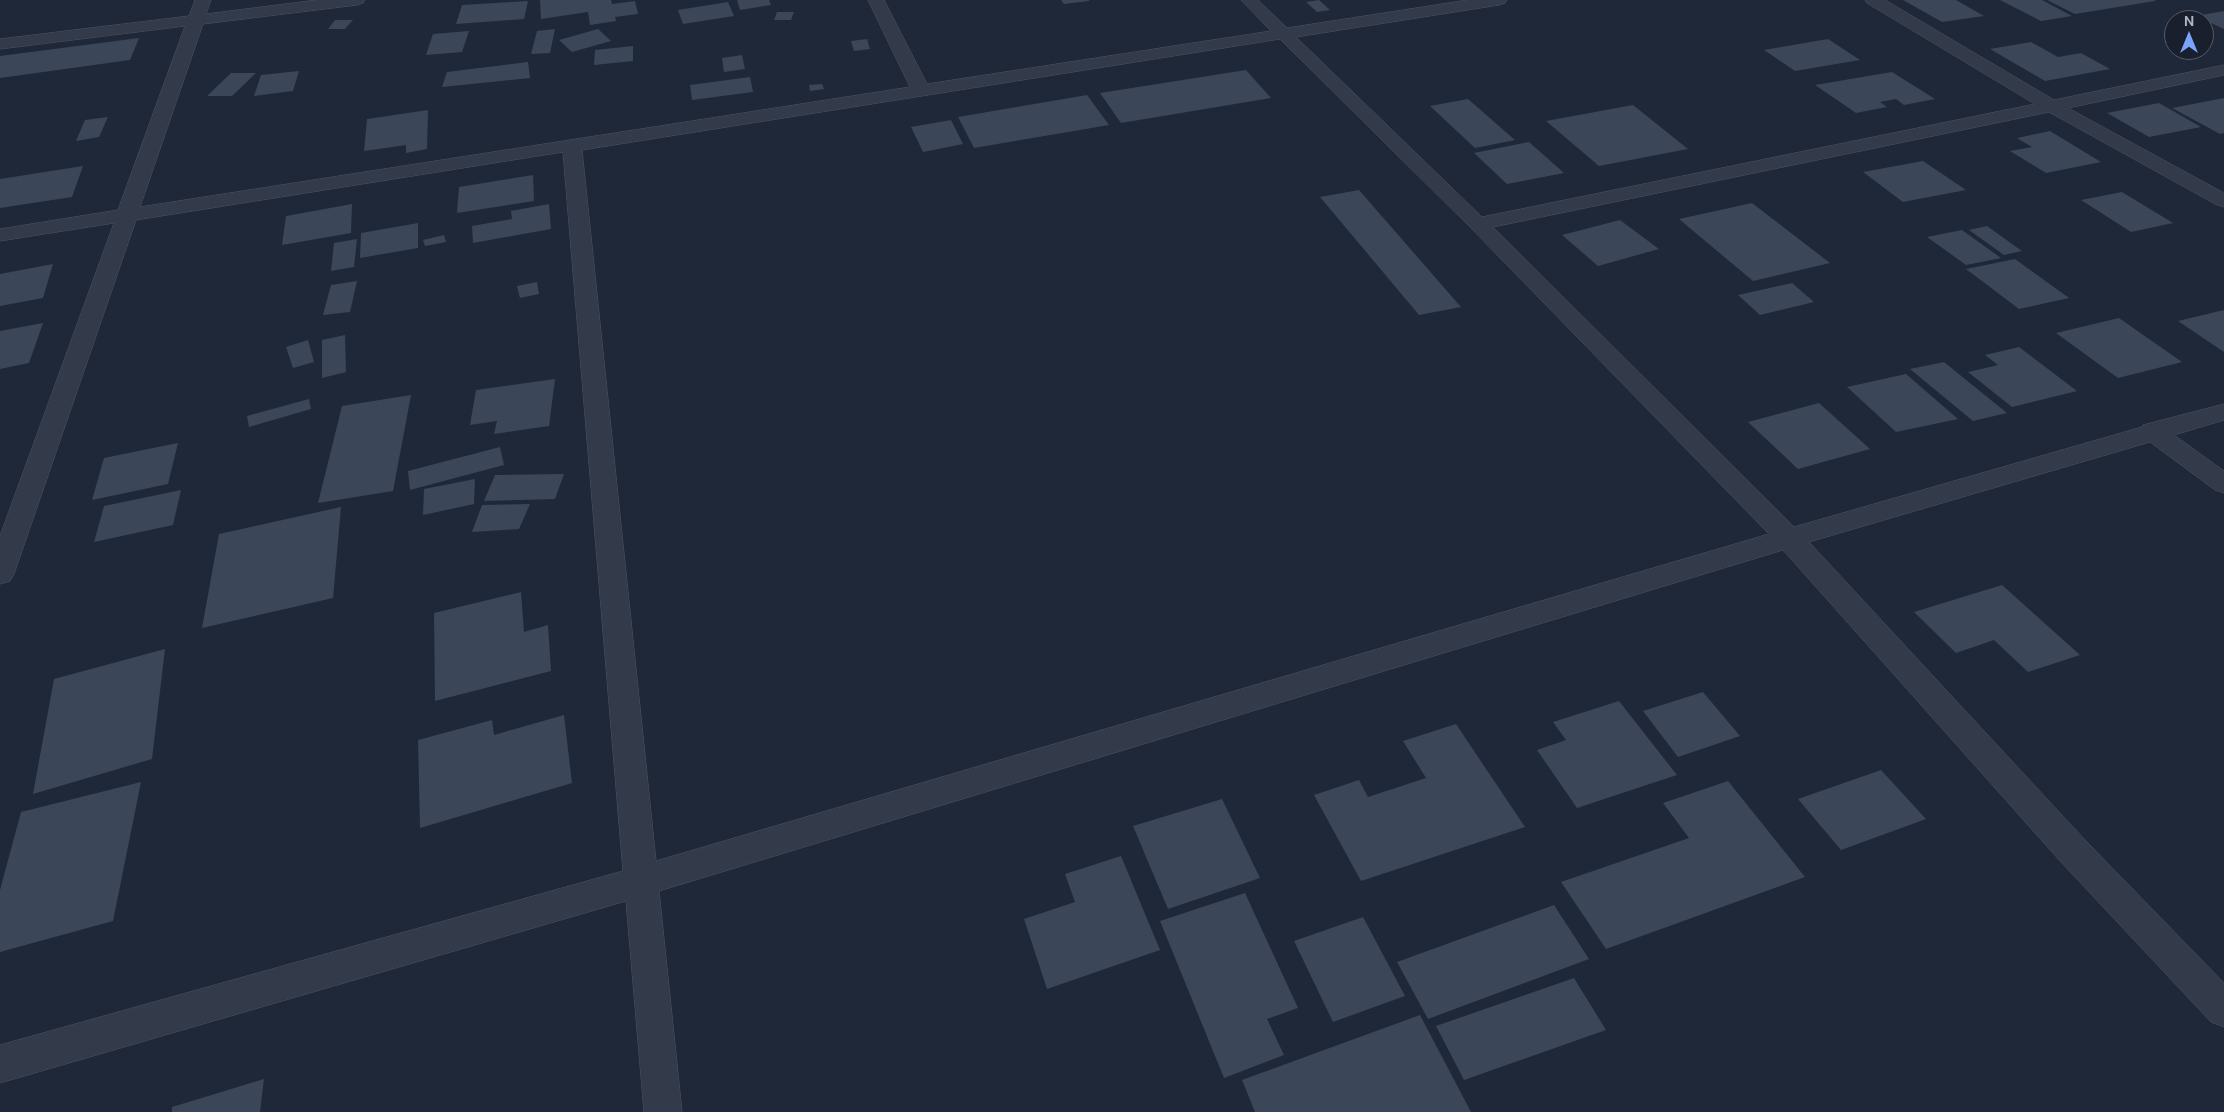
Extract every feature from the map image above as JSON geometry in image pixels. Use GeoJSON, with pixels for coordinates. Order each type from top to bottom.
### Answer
{"type":"FeatureCollection","features":[{"type":"Feature","properties":{"kind":"street"},"geometry":{"type":"LineString","coordinates":[[0,574],[203,0]]}},
{"type":"Feature","properties":{"kind":"street"},"geometry":{"type":"LineString","coordinates":[[0,44],[357,0]]}},
{"type":"Feature","properties":{"kind":"street"},"geometry":{"type":"LineString","coordinates":[[876,0],[921,91]]}},
{"type":"Feature","properties":{"kind":"street"},"geometry":{"type":"LineString","coordinates":[[1250,0],[1478,224],[1789,538],[2073,851],[2224,1009]]}},
{"type":"Feature","properties":{"kind":"street"},"geometry":{"type":"LineString","coordinates":[[0,235],[1499,0]]}},
{"type":"Feature","properties":{"kind":"street"},"geometry":{"type":"LineString","coordinates":[[1873,0],[2052,106],[2224,201]]}},
{"type":"Feature","properties":{"kind":"street"},"geometry":{"type":"LineString","coordinates":[[1478,224],[2224,70]]}},
{"type":"Feature","properties":{"kind":"street"},"geometry":{"type":"LineString","coordinates":[[572,146],[664,1112]]}},
{"type":"Feature","properties":{"kind":"street"},"geometry":{"type":"LineString","coordinates":[[0,1064],[642,881],[1789,538],[2224,412]]}},
{"type":"Feature","properties":{"kind":"street"},"geometry":{"type":"LineString","coordinates":[[2152,432],[2224,484]]}},
{"type":"Feature","properties":{"kind":"building"},"geometry":{"type":"Polygon","coordinates":[[[540,0],[611,0],[612,4],[635,1],[638,14],[615,17],[616,21],[590,25],[588,12],[541,19],[540,0]]]}},
{"type":"Feature","properties":{"kind":"building"},"geometry":{"type":"Polygon","coordinates":[[[737,0],[769,0],[771,5],[740,10],[737,0]]]}},
{"type":"Feature","properties":{"kind":"building"},"geometry":{"type":"Polygon","coordinates":[[[1061,0],[1089,0],[1089,1],[1064,4],[1061,0]]]}},
{"type":"Feature","properties":{"kind":"building"},"geometry":{"type":"Polygon","coordinates":[[[1319,0],[1330,10],[1317,12],[1306,2],[1319,0]]]}},
{"type":"Feature","properties":{"kind":"building"},"geometry":{"type":"Polygon","coordinates":[[[1903,0],[1956,0],[1984,16],[1942,22],[1903,0]]]}},
{"type":"Feature","properties":{"kind":"building"},"geometry":{"type":"Polygon","coordinates":[[[2000,0],[2042,0],[2072,16],[2041,21],[2000,0]]]}},
{"type":"Feature","properties":{"kind":"building"},"geometry":{"type":"Polygon","coordinates":[[[2047,0],[2155,0],[2155,1],[2075,14],[2047,0]]]}},
{"type":"Feature","properties":{"kind":"building"},"geometry":{"type":"Polygon","coordinates":[[[528,1],[524,19],[456,24],[462,5],[528,1]]]}},
{"type":"Feature","properties":{"kind":"building"},"geometry":{"type":"Polygon","coordinates":[[[728,2],[734,16],[683,24],[678,10],[728,2]]]}},
{"type":"Feature","properties":{"kind":"building"},"geometry":{"type":"Polygon","coordinates":[[[2224,11],[2224,29],[2214,24],[2214,13],[2224,11]]]}},
{"type":"Feature","properties":{"kind":"building"},"geometry":{"type":"Polygon","coordinates":[[[777,12],[794,12],[791,20],[774,20],[777,12]]]}},
{"type":"Feature","properties":{"kind":"building"},"geometry":{"type":"Polygon","coordinates":[[[335,20],[353,20],[345,29],[328,29],[335,20]]]}},
{"type":"Feature","properties":{"kind":"building"},"geometry":{"type":"Polygon","coordinates":[[[555,29],[550,53],[531,54],[537,31],[555,29]]]}},
{"type":"Feature","properties":{"kind":"building"},"geometry":{"type":"Polygon","coordinates":[[[598,29],[611,41],[572,52],[559,40],[598,29]]]}},
{"type":"Feature","properties":{"kind":"building"},"geometry":{"type":"Polygon","coordinates":[[[469,31],[462,52],[426,55],[433,34],[469,31]]]}},
{"type":"Feature","properties":{"kind":"building"},"geometry":{"type":"Polygon","coordinates":[[[139,38],[130,60],[0,78],[0,56],[139,38]]]}},
{"type":"Feature","properties":{"kind":"building"},"geometry":{"type":"Polygon","coordinates":[[[867,39],[870,49],[854,51],[851,41],[867,39]]]}},
{"type":"Feature","properties":{"kind":"building"},"geometry":{"type":"Polygon","coordinates":[[[1828,39],[1860,60],[1795,71],[1764,50],[1828,39]]]}},
{"type":"Feature","properties":{"kind":"building"},"geometry":{"type":"Polygon","coordinates":[[[2031,42],[2058,57],[2081,53],[2110,69],[2045,81],[1990,49],[2031,42]]]}},
{"type":"Feature","properties":{"kind":"building"},"geometry":{"type":"Polygon","coordinates":[[[633,46],[633,61],[594,65],[595,50],[633,46]]]}},
{"type":"Feature","properties":{"kind":"building"},"geometry":{"type":"Polygon","coordinates":[[[742,55],[745,69],[724,72],[722,58],[742,55]]]}},
{"type":"Feature","properties":{"kind":"building"},"geometry":{"type":"Polygon","coordinates":[[[528,62],[530,78],[442,87],[447,72],[528,62]]]}},
{"type":"Feature","properties":{"kind":"building"},"geometry":{"type":"Polygon","coordinates":[[[1246,70],[1271,98],[1121,123],[1100,93],[1246,70]]]}},
{"type":"Feature","properties":{"kind":"building"},"geometry":{"type":"Polygon","coordinates":[[[299,71],[293,91],[254,96],[261,75],[299,71]]]}},
{"type":"Feature","properties":{"kind":"building"},"geometry":{"type":"Polygon","coordinates":[[[1892,72],[1935,99],[1904,105],[1896,99],[1880,102],[1887,107],[1856,113],[1815,85],[1892,72]]]}},
{"type":"Feature","properties":{"kind":"building"},"geometry":{"type":"Polygon","coordinates":[[[231,73],[256,73],[232,96],[207,96],[231,73]]]}},
{"type":"Feature","properties":{"kind":"building"},"geometry":{"type":"Polygon","coordinates":[[[750,77],[753,92],[692,100],[690,85],[750,77]]]}},
{"type":"Feature","properties":{"kind":"building"},"geometry":{"type":"Polygon","coordinates":[[[822,84],[824,89],[810,91],[809,85],[822,84]]]}},
{"type":"Feature","properties":{"kind":"building"},"geometry":{"type":"Polygon","coordinates":[[[1087,95],[1109,125],[974,148],[958,117],[1087,95]]]}},
{"type":"Feature","properties":{"kind":"building"},"geometry":{"type":"Polygon","coordinates":[[[2224,98],[2224,133],[2220,134],[2172,108],[2224,98]]]}},
{"type":"Feature","properties":{"kind":"building"},"geometry":{"type":"Polygon","coordinates":[[[1468,99],[1515,140],[1475,148],[1430,106],[1468,99]]]}},
{"type":"Feature","properties":{"kind":"building"},"geometry":{"type":"Polygon","coordinates":[[[2159,103],[2201,127],[2149,137],[2107,113],[2159,103]]]}},
{"type":"Feature","properties":{"kind":"building"},"geometry":{"type":"Polygon","coordinates":[[[1633,105],[1688,149],[1599,166],[1546,121],[1633,105]]]}},
{"type":"Feature","properties":{"kind":"building"},"geometry":{"type":"Polygon","coordinates":[[[428,110],[427,149],[406,153],[406,145],[364,151],[367,119],[428,110]]]}},
{"type":"Feature","properties":{"kind":"building"},"geometry":{"type":"Polygon","coordinates":[[[108,117],[99,137],[76,141],[85,120],[108,117]]]}},
{"type":"Feature","properties":{"kind":"building"},"geometry":{"type":"Polygon","coordinates":[[[951,120],[963,144],[923,152],[911,127],[951,120]]]}},
{"type":"Feature","properties":{"kind":"building"},"geometry":{"type":"Polygon","coordinates":[[[2050,131],[2101,162],[2046,173],[2010,151],[2032,147],[2017,138],[2050,131]]]}},
{"type":"Feature","properties":{"kind":"building"},"geometry":{"type":"Polygon","coordinates":[[[1529,142],[1564,173],[1507,184],[1474,153],[1529,142]]]}},
{"type":"Feature","properties":{"kind":"building"},"geometry":{"type":"Polygon","coordinates":[[[1923,161],[1966,190],[1903,202],[1863,172],[1923,161]]]}},
{"type":"Feature","properties":{"kind":"building"},"geometry":{"type":"Polygon","coordinates":[[[83,166],[72,197],[0,208],[0,179],[83,166]]]}},
{"type":"Feature","properties":{"kind":"building"},"geometry":{"type":"Polygon","coordinates":[[[533,175],[534,201],[457,213],[459,187],[533,175]]]}},
{"type":"Feature","properties":{"kind":"building"},"geometry":{"type":"Polygon","coordinates":[[[1359,190],[1461,307],[1419,315],[1320,197],[1359,190]]]}},
{"type":"Feature","properties":{"kind":"building"},"geometry":{"type":"Polygon","coordinates":[[[2122,192],[2173,223],[2131,232],[2081,200],[2122,192]]]}},
{"type":"Feature","properties":{"kind":"building"},"geometry":{"type":"Polygon","coordinates":[[[1752,203],[1830,263],[1753,281],[1679,219],[1752,203]]]}},
{"type":"Feature","properties":{"kind":"building"},"geometry":{"type":"Polygon","coordinates":[[[352,204],[351,233],[282,245],[286,216],[352,204]]]}},
{"type":"Feature","properties":{"kind":"building"},"geometry":{"type":"Polygon","coordinates":[[[549,204],[551,229],[473,243],[472,226],[512,219],[511,211],[549,204]]]}},
{"type":"Feature","properties":{"kind":"building"},"geometry":{"type":"Polygon","coordinates":[[[1620,220],[1659,249],[1598,266],[1562,235],[1620,220]]]}},
{"type":"Feature","properties":{"kind":"building"},"geometry":{"type":"Polygon","coordinates":[[[418,223],[418,248],[360,258],[361,233],[418,223]]]}},
{"type":"Feature","properties":{"kind":"building"},"geometry":{"type":"Polygon","coordinates":[[[1987,226],[2022,251],[2004,255],[1969,230],[1987,226]]]}},
{"type":"Feature","properties":{"kind":"building"},"geometry":{"type":"Polygon","coordinates":[[[1962,230],[2001,258],[1966,265],[1927,237],[1962,230]]]}},
{"type":"Feature","properties":{"kind":"building"},"geometry":{"type":"Polygon","coordinates":[[[444,235],[446,242],[425,246],[423,240],[444,235]]]}},
{"type":"Feature","properties":{"kind":"building"},"geometry":{"type":"Polygon","coordinates":[[[357,239],[354,267],[331,271],[334,243],[357,239]]]}},
{"type":"Feature","properties":{"kind":"building"},"geometry":{"type":"Polygon","coordinates":[[[2015,259],[2069,298],[2019,309],[1966,269],[2015,259]]]}},
{"type":"Feature","properties":{"kind":"building"},"geometry":{"type":"Polygon","coordinates":[[[53,264],[43,298],[0,306],[0,274],[53,264]]]}},
{"type":"Feature","properties":{"kind":"building"},"geometry":{"type":"Polygon","coordinates":[[[357,281],[350,312],[323,315],[331,285],[357,281]]]}},
{"type":"Feature","properties":{"kind":"building"},"geometry":{"type":"Polygon","coordinates":[[[537,282],[539,294],[520,298],[517,286],[537,282]]]}},
{"type":"Feature","properties":{"kind":"building"},"geometry":{"type":"Polygon","coordinates":[[[1792,283],[1814,302],[1760,315],[1738,295],[1792,283]]]}},
{"type":"Feature","properties":{"kind":"building"},"geometry":{"type":"Polygon","coordinates":[[[2224,310],[2224,352],[2178,321],[2224,310]]]}},
{"type":"Feature","properties":{"kind":"building"},"geometry":{"type":"Polygon","coordinates":[[[2119,318],[2182,362],[2118,378],[2056,333],[2119,318]]]}},
{"type":"Feature","properties":{"kind":"building"},"geometry":{"type":"Polygon","coordinates":[[[43,323],[29,363],[0,369],[0,331],[43,323]]]}},
{"type":"Feature","properties":{"kind":"building"},"geometry":{"type":"Polygon","coordinates":[[[345,335],[346,372],[322,378],[322,340],[345,335]]]}},
{"type":"Feature","properties":{"kind":"building"},"geometry":{"type":"Polygon","coordinates":[[[308,340],[314,362],[293,368],[286,347],[308,340]]]}},
{"type":"Feature","properties":{"kind":"building"},"geometry":{"type":"Polygon","coordinates":[[[2019,347],[2077,391],[2012,407],[1968,372],[1998,365],[1985,355],[2019,347]]]}},
{"type":"Feature","properties":{"kind":"building"},"geometry":{"type":"Polygon","coordinates":[[[1944,362],[2007,413],[1973,421],[1910,369],[1944,362]]]}},
{"type":"Feature","properties":{"kind":"building"},"geometry":{"type":"Polygon","coordinates":[[[1906,374],[1958,419],[1896,432],[1847,387],[1906,374]]]}},
{"type":"Feature","properties":{"kind":"building"},"geometry":{"type":"Polygon","coordinates":[[[555,379],[549,426],[494,434],[497,421],[470,425],[476,390],[555,379]]]}},
{"type":"Feature","properties":{"kind":"building"},"geometry":{"type":"Polygon","coordinates":[[[411,395],[393,491],[318,503],[342,406],[411,395]]]}},
{"type":"Feature","properties":{"kind":"building"},"geometry":{"type":"Polygon","coordinates":[[[309,399],[311,409],[249,427],[247,416],[309,399]]]}},
{"type":"Feature","properties":{"kind":"building"},"geometry":{"type":"Polygon","coordinates":[[[1819,403],[1870,449],[1798,469],[1748,422],[1819,403]]]}},
{"type":"Feature","properties":{"kind":"building"},"geometry":{"type":"Polygon","coordinates":[[[178,443],[168,484],[92,500],[104,458],[178,443]]]}},
{"type":"Feature","properties":{"kind":"building"},"geometry":{"type":"Polygon","coordinates":[[[500,447],[504,465],[410,490],[408,471],[500,447]]]}},
{"type":"Feature","properties":{"kind":"building"},"geometry":{"type":"Polygon","coordinates":[[[564,474],[555,499],[484,501],[495,475],[564,474]]]}},
{"type":"Feature","properties":{"kind":"building"},"geometry":{"type":"Polygon","coordinates":[[[475,479],[474,504],[423,515],[424,489],[475,479]]]}},
{"type":"Feature","properties":{"kind":"building"},"geometry":{"type":"Polygon","coordinates":[[[181,490],[173,525],[94,542],[104,506],[181,490]]]}},
{"type":"Feature","properties":{"kind":"building"},"geometry":{"type":"Polygon","coordinates":[[[530,504],[519,529],[472,532],[482,505],[530,504]]]}},
{"type":"Feature","properties":{"kind":"building"},"geometry":{"type":"Polygon","coordinates":[[[341,507],[333,598],[202,628],[219,534],[341,507]]]}},
{"type":"Feature","properties":{"kind":"building"},"geometry":{"type":"Polygon","coordinates":[[[2002,585],[2080,655],[2028,672],[1994,640],[1956,653],[1914,612],[2002,585]]]}},
{"type":"Feature","properties":{"kind":"building"},"geometry":{"type":"Polygon","coordinates":[[[521,592],[524,632],[548,625],[551,671],[435,701],[434,613],[521,592]]]}},
{"type":"Feature","properties":{"kind":"building"},"geometry":{"type":"Polygon","coordinates":[[[165,649],[152,759],[33,794],[54,679],[165,649]]]}},
{"type":"Feature","properties":{"kind":"building"},"geometry":{"type":"Polygon","coordinates":[[[1703,692],[1740,736],[1678,757],[1643,711],[1703,692]]]}},
{"type":"Feature","properties":{"kind":"building"},"geometry":{"type":"Polygon","coordinates":[[[1619,701],[1677,775],[1577,808],[1537,750],[1566,740],[1553,722],[1619,701]]]}},
{"type":"Feature","properties":{"kind":"building"},"geometry":{"type":"Polygon","coordinates":[[[564,715],[572,783],[420,828],[418,740],[492,720],[494,735],[564,715]]]}},
{"type":"Feature","properties":{"kind":"building"},"geometry":{"type":"Polygon","coordinates":[[[1456,724],[1525,827],[1361,881],[1314,795],[1359,780],[1368,797],[1426,778],[1403,741],[1456,724]]]}},
{"type":"Feature","properties":{"kind":"building"},"geometry":{"type":"Polygon","coordinates":[[[1881,770],[1926,819],[1841,850],[1798,799],[1881,770]]]}},
{"type":"Feature","properties":{"kind":"building"},"geometry":{"type":"Polygon","coordinates":[[[1728,781],[1805,877],[1606,949],[1561,882],[1689,838],[1663,803],[1728,781]]]}},
{"type":"Feature","properties":{"kind":"building"},"geometry":{"type":"Polygon","coordinates":[[[141,782],[113,921],[0,952],[0,890],[21,812],[141,782]]]}},
{"type":"Feature","properties":{"kind":"building"},"geometry":{"type":"Polygon","coordinates":[[[1222,799],[1260,878],[1168,909],[1133,826],[1222,799]]]}},
{"type":"Feature","properties":{"kind":"building"},"geometry":{"type":"Polygon","coordinates":[[[1121,856],[1160,950],[1047,989],[1024,919],[1075,902],[1065,874],[1121,856]]]}},
{"type":"Feature","properties":{"kind":"building"},"geometry":{"type":"Polygon","coordinates":[[[1245,893],[1298,1008],[1267,1019],[1284,1055],[1224,1078],[1160,921],[1245,893]]]}},
{"type":"Feature","properties":{"kind":"building"},"geometry":{"type":"Polygon","coordinates":[[[1554,905],[1589,959],[1428,1019],[1397,962],[1554,905]]]}},
{"type":"Feature","properties":{"kind":"building"},"geometry":{"type":"Polygon","coordinates":[[[1363,917],[1405,996],[1333,1022],[1294,941],[1363,917]]]}},
{"type":"Feature","properties":{"kind":"building"},"geometry":{"type":"Polygon","coordinates":[[[1574,978],[1606,1030],[1464,1080],[1436,1026],[1574,978]]]}},
{"type":"Feature","properties":{"kind":"building"},"geometry":{"type":"Polygon","coordinates":[[[1420,1015],[1471,1112],[1255,1112],[1242,1080],[1420,1015]]]}},
{"type":"Feature","properties":{"kind":"building"},"geometry":{"type":"Polygon","coordinates":[[[264,1079],[260,1112],[172,1112],[172,1107],[264,1079]]]}}]}
